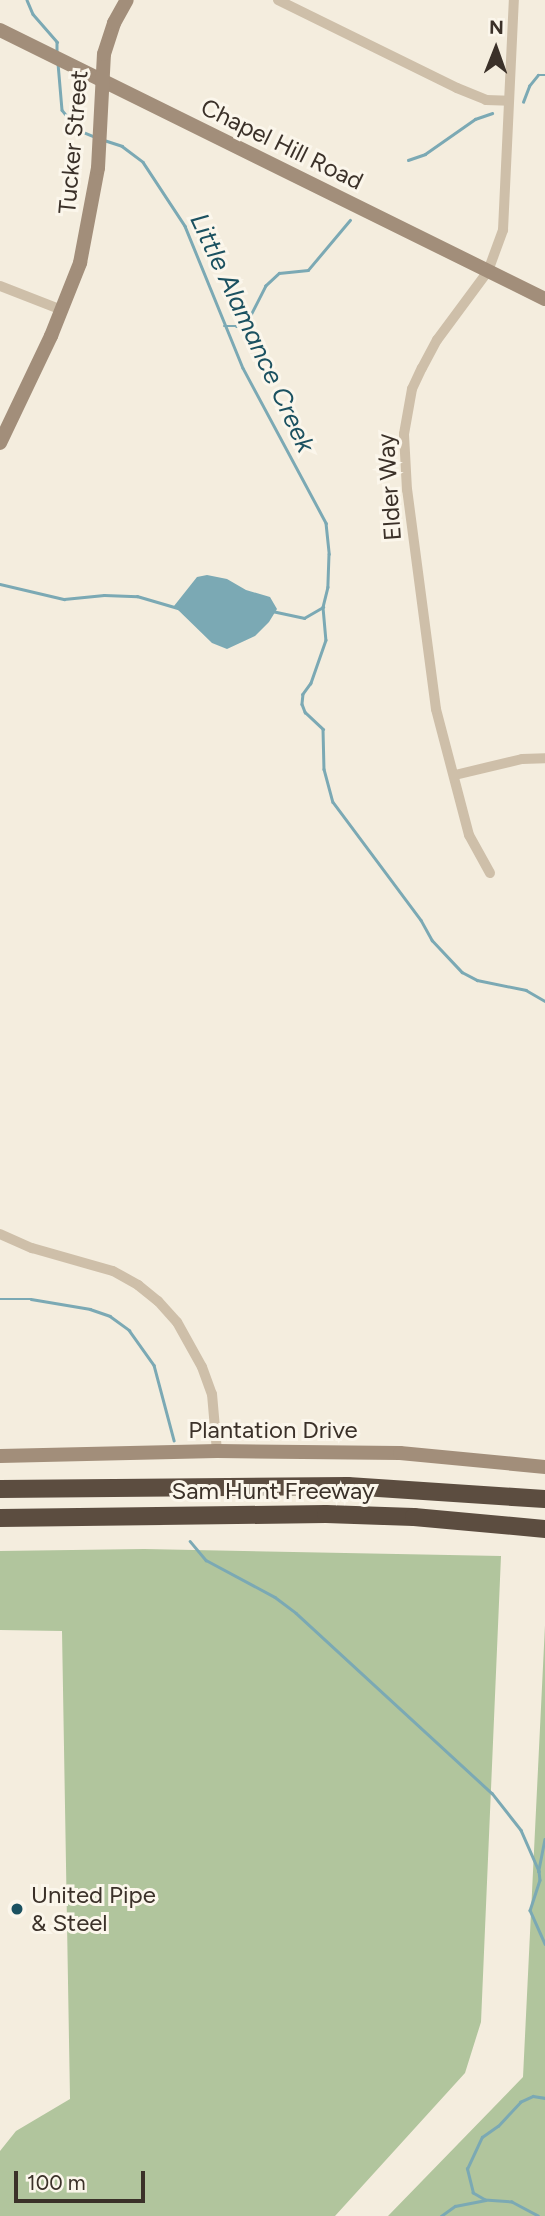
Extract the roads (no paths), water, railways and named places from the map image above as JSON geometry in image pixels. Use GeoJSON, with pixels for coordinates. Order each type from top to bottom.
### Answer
{"type":"FeatureCollection","features":[{"type":"Feature","properties":{"kind":"highway","name":"Sam Hunt Freeway"},"geometry":{"type":"LineString","coordinates":[[0,1489],[348,1486],[545,1499]]}},
{"type":"Feature","properties":{"kind":"highway","name":"Sam Hunt Freeway"},"geometry":{"type":"LineString","coordinates":[[0,1518],[326,1514],[414,1517],[545,1529]]}},
{"type":"Feature","properties":{"kind":"street","name":"Tucker Street"},"geometry":{"type":"LineString","coordinates":[[0,443],[62,310],[86,238],[99,150],[100,80],[104,54],[114,23],[127,0]]}},
{"type":"Feature","properties":{"kind":"street"},"geometry":{"type":"LineString","coordinates":[[278,0],[457,88],[486,100],[509,102]]}},
{"type":"Feature","properties":{"kind":"street","name":"Elder Way"},"geometry":{"type":"LineString","coordinates":[[490,873],[469,835],[432,685],[407,490],[404,434],[412,389],[437,340],[488,271],[503,230],[514,0]]}},
{"type":"Feature","properties":{"kind":"street","name":"Chapel Hill Road"},"geometry":{"type":"LineString","coordinates":[[0,30],[545,299]]}},
{"type":"Feature","properties":{"kind":"street"},"geometry":{"type":"LineString","coordinates":[[0,286],[62,310]]}},
{"type":"Feature","properties":{"kind":"street"},"geometry":{"type":"LineString","coordinates":[[455,775],[522,759],[545,758]]}},
{"type":"Feature","properties":{"kind":"street"},"geometry":{"type":"LineString","coordinates":[[0,1234],[32,1248],[113,1272],[138,1285],[158,1301],[177,1322],[202,1367],[212,1394],[217,1451]]}},
{"type":"Feature","properties":{"kind":"street","name":"Plantation Drive"},"geometry":{"type":"LineString","coordinates":[[0,1457],[217,1451],[400,1453],[545,1466]]}},
{"type":"Feature","properties":{"kind":"water"},"geometry":{"type":"Polygon","coordinates":[[[207,575],[227,579],[246,590],[270,597],[277,609],[255,636],[227,649],[212,643],[174,606],[197,577],[207,575]]]}},
{"type":"Feature","properties":{"kind":"waterway","name":"Little Alamance Creek"},"geometry":{"type":"LineString","coordinates":[[27,0],[33,14],[57,42],[57,53]]}},
{"type":"Feature","properties":{"kind":"waterway","name":"Little Alamance Creek"},"geometry":{"type":"LineString","coordinates":[[58,63],[62,110],[78,130],[95,137]]}},
{"type":"Feature","properties":{"kind":"waterway"},"geometry":{"type":"LineString","coordinates":[[523,102],[529,86],[538,75],[545,75]]}},
{"type":"Feature","properties":{"kind":"waterway"},"geometry":{"type":"LineString","coordinates":[[408,160],[425,154],[475,119],[492,113]]}},
{"type":"Feature","properties":{"kind":"waterway","name":"Little Alamance Creek"},"geometry":{"type":"LineString","coordinates":[[104,140],[122,146],[143,162],[185,226],[243,368],[326,523],[329,554],[328,587],[323,607],[326,640],[311,683],[303,694],[302,704],[305,712],[323,729],[324,769],[333,802],[421,920],[432,940],[462,972],[477,980],[526,990],[545,1001]]}},
{"type":"Feature","properties":{"kind":"waterway"},"geometry":{"type":"LineString","coordinates":[[224,326],[236,326],[250,316],[265,286],[279,273],[308,270],[350,220]]}},
{"type":"Feature","properties":{"kind":"waterway"},"geometry":{"type":"LineString","coordinates":[[0,584],[64,599],[104,595],[137,596],[178,608]]}},
{"type":"Feature","properties":{"kind":"waterway"},"geometry":{"type":"LineString","coordinates":[[272,611],[304,618],[323,607]]}},
{"type":"Feature","properties":{"kind":"waterway"},"geometry":{"type":"LineString","coordinates":[[0,1299],[31,1299],[90,1309],[110,1316],[129,1330],[154,1365],[174,1440]]}},
{"type":"Feature","properties":{"kind":"waterway"},"geometry":{"type":"LineString","coordinates":[[190,1541],[206,1560],[275,1597],[296,1613],[492,1793],[521,1830],[539,1871]]}},
{"type":"Feature","properties":{"kind":"waterway","name":"Little Alamance Creek"},"geometry":{"type":"LineString","coordinates":[[545,1839],[540,1880],[530,1910],[545,1944]]}},
{"type":"Feature","properties":{"kind":"waterway","name":"Little Alamance Creek"},"geometry":{"type":"LineString","coordinates":[[538,2216],[512,2202],[485,2200],[473,2193],[467,2169],[482,2137],[498,2126],[520,2102],[533,2096],[545,2098]]}},
{"type":"Feature","properties":{"kind":"waterway"},"geometry":{"type":"LineString","coordinates":[[441,2216],[455,2206],[485,2200]]}},
{"type":"Feature","properties":{"kind":"place","name":"United Pipe & Steel"},"geometry":{"type":"Point","coordinates":[17,1909]}}]}
